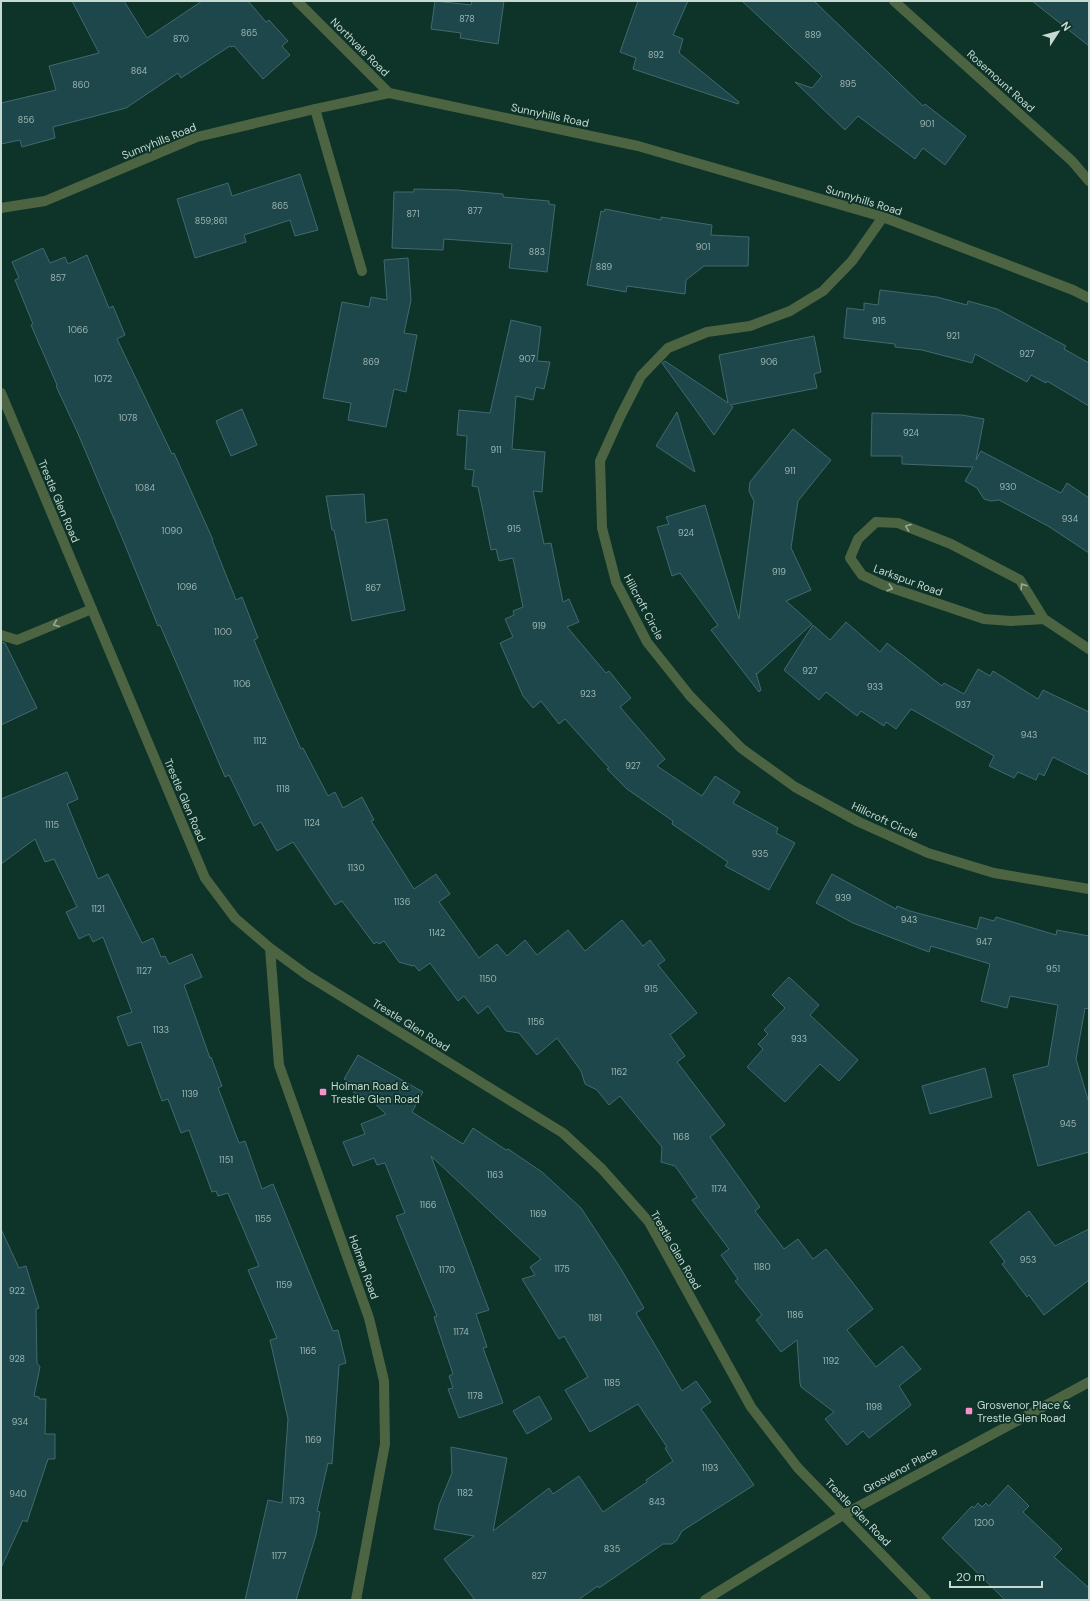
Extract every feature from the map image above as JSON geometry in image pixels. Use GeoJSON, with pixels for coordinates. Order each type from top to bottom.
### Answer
{"type":"FeatureCollection","features":[{"type":"Feature","properties":{"kind":"street","name":"Northvale Road"},"geometry":{"type":"LineString","coordinates":[[297,1],[390,93]]}},
{"type":"Feature","properties":{"kind":"street","name":"Rosemount Road"},"geometry":{"type":"LineString","coordinates":[[894,1],[1072,161],[1089,181]]}},
{"type":"Feature","properties":{"kind":"street","name":"Sunnyhills Road"},"geometry":{"type":"LineString","coordinates":[[1,208],[45,201],[197,137],[390,93],[638,146],[883,217],[1073,290],[1089,298]]}},
{"type":"Feature","properties":{"kind":"street"},"geometry":{"type":"LineString","coordinates":[[315,109],[362,271]]}},
{"type":"Feature","properties":{"kind":"street","name":"Hillcroft Circle"},"geometry":{"type":"LineString","coordinates":[[883,217],[852,261],[823,291],[790,311],[750,326],[707,332],[668,348],[641,376],[600,461],[602,528],[616,582],[646,642],[690,696],[741,748],[795,787],[858,822],[928,853],[994,873],[1089,889]]}},
{"type":"Feature","properties":{"kind":"street","name":"Trestle Glen Road"},"geometry":{"type":"LineString","coordinates":[[1,393],[205,878],[235,918],[270,948],[307,975],[563,1133],[602,1169],[649,1222],[751,1407],[798,1468],[926,1600]]}},
{"type":"Feature","properties":{"kind":"street","name":"Larkspur Road"},"geometry":{"type":"LineString","coordinates":[[1044,619],[1011,621],[984,619],[883,585],[862,575],[850,558],[858,539],[876,522],[898,523],[951,544],[1020,580],[1044,619],[1089,649]]}},
{"type":"Feature","properties":{"kind":"street"},"geometry":{"type":"LineString","coordinates":[[1,635],[17,640],[92,610]]}},
{"type":"Feature","properties":{"kind":"street","name":"Holman Road"},"geometry":{"type":"LineString","coordinates":[[270,948],[279,1065],[369,1318],[384,1381],[385,1444],[356,1600]]}},
{"type":"Feature","properties":{"kind":"street","name":"Grosvenor Place"},"geometry":{"type":"LineString","coordinates":[[705,1600],[843,1515],[1089,1382]]}},
{"type":"Feature","properties":{"kind":"building"},"geometry":{"type":"Polygon","coordinates":[[[72,1],[124,1],[147,38],[202,1],[248,1],[266,22],[269,20],[288,41],[282,46],[290,55],[263,79],[234,46],[230,46],[181,78],[178,73],[126,108],[53,127],[55,138],[22,147],[20,140],[1,144],[1,103],[56,90],[49,66],[99,53],[72,1]]]}},
{"type":"Feature","properties":{"kind":"building"},"geometry":{"type":"Polygon","coordinates":[[[435,1],[471,5],[472,1],[504,1],[498,44],[460,38],[461,33],[431,29],[435,1]]]}},
{"type":"Feature","properties":{"kind":"building"},"geometry":{"type":"Polygon","coordinates":[[[638,1],[688,1],[673,35],[683,39],[679,53],[739,102],[738,104],[633,69],[636,58],[620,52],[638,1]]]}},
{"type":"Feature","properties":{"kind":"building"},"geometry":{"type":"Polygon","coordinates":[[[742,1],[814,1],[923,106],[925,104],[966,136],[945,165],[923,148],[915,159],[858,116],[845,130],[795,82],[812,88],[822,76],[742,1]]]}},
{"type":"Feature","properties":{"kind":"building"},"geometry":{"type":"Polygon","coordinates":[[[1032,1],[1089,1],[1089,46],[1032,1]]]}},
{"type":"Feature","properties":{"kind":"building"},"geometry":{"type":"Polygon","coordinates":[[[300,174],[318,230],[295,236],[290,220],[244,235],[246,242],[195,258],[177,199],[228,183],[232,196],[300,174]]]}},
{"type":"Feature","properties":{"kind":"building"},"geometry":{"type":"Polygon","coordinates":[[[414,189],[457,190],[503,194],[503,197],[549,201],[549,204],[555,205],[547,272],[509,268],[512,244],[444,239],[443,250],[392,248],[394,192],[414,192],[414,189]]]}},
{"type":"Feature","properties":{"kind":"building"},"geometry":{"type":"Polygon","coordinates":[[[605,209],[661,220],[661,217],[712,225],[711,235],[749,237],[748,266],[704,266],[686,280],[685,294],[627,286],[626,292],[587,285],[601,211],[604,212],[605,209]]]}},
{"type":"Feature","properties":{"kind":"building"},"geometry":{"type":"Polygon","coordinates":[[[43,248],[50,263],[65,257],[68,264],[87,255],[109,308],[113,306],[125,335],[117,339],[172,454],[174,453],[213,540],[236,600],[242,597],[258,638],[254,640],[276,693],[301,749],[303,748],[328,796],[335,792],[343,808],[362,797],[374,820],[371,821],[414,889],[436,874],[450,894],[439,902],[479,958],[497,944],[507,956],[525,940],[537,955],[568,930],[585,951],[622,920],[643,946],[650,940],[665,960],[658,965],[697,1013],[670,1035],[685,1056],[677,1062],[725,1125],[710,1137],[760,1207],[755,1211],[784,1249],[798,1239],[813,1259],[826,1249],[849,1278],[873,1309],[847,1330],[876,1367],[902,1346],[921,1369],[899,1386],[911,1405],[869,1438],[863,1431],[847,1445],[825,1419],[834,1412],[801,1387],[797,1340],[781,1352],[756,1320],[762,1315],[735,1281],[738,1279],[721,1255],[729,1249],[692,1200],[697,1197],[675,1166],[661,1162],[662,1147],[620,1096],[609,1105],[597,1090],[585,1084],[581,1071],[557,1038],[537,1055],[519,1033],[506,1031],[488,1006],[478,1014],[464,996],[458,1001],[430,963],[419,971],[414,965],[399,962],[384,941],[379,944],[377,942],[374,944],[342,901],[335,905],[293,842],[277,851],[261,822],[254,826],[229,775],[225,777],[160,625],[158,626],[31,325],[33,324],[15,280],[19,278],[12,262],[43,248]]]}},
{"type":"Feature","properties":{"kind":"building"},"geometry":{"type":"Polygon","coordinates":[[[408,258],[411,300],[404,333],[417,335],[406,392],[394,389],[386,427],[348,420],[351,403],[323,398],[342,302],[369,307],[371,297],[387,300],[384,260],[408,258]]]}},
{"type":"Feature","properties":{"kind":"building"},"geometry":{"type":"Polygon","coordinates":[[[880,290],[937,297],[967,305],[968,301],[997,309],[1066,346],[1064,349],[1089,363],[1089,406],[1047,381],[1046,383],[1031,375],[1027,382],[975,354],[972,363],[922,350],[895,347],[895,344],[844,338],[847,308],[864,310],[864,303],[878,305],[880,290]]]}},
{"type":"Feature","properties":{"kind":"building"},"geometry":{"type":"Polygon","coordinates":[[[511,320],[541,327],[537,361],[550,362],[544,389],[536,387],[533,400],[516,396],[512,449],[545,452],[542,492],[533,491],[544,544],[551,543],[563,602],[569,599],[579,622],[567,627],[606,673],[609,671],[631,698],[620,707],[665,759],[657,766],[702,796],[715,776],[740,792],[733,803],[778,828],[776,833],[795,843],[769,890],[725,866],[728,862],[672,824],[673,821],[627,789],[607,769],[609,768],[565,719],[559,724],[541,701],[533,708],[523,696],[500,643],[513,637],[505,619],[514,615],[513,611],[523,607],[513,558],[499,561],[496,549],[491,550],[478,487],[472,486],[474,470],[465,469],[467,436],[457,435],[459,410],[490,413],[511,320]]]}},
{"type":"Feature","properties":{"kind":"building"},"geometry":{"type":"Polygon","coordinates":[[[814,336],[821,372],[814,374],[817,388],[730,405],[733,407],[714,435],[662,363],[665,361],[728,403],[719,355],[814,336]]]}},
{"type":"Feature","properties":{"kind":"building"},"geometry":{"type":"Polygon","coordinates":[[[242,409],[257,445],[231,456],[216,421],[242,409]]]}},
{"type":"Feature","properties":{"kind":"building"},"geometry":{"type":"Polygon","coordinates":[[[677,412],[695,472],[656,446],[677,412]]]}},
{"type":"Feature","properties":{"kind":"building"},"geometry":{"type":"Polygon","coordinates":[[[872,413],[962,415],[984,419],[976,460],[981,451],[1061,493],[1067,483],[1089,498],[1089,553],[1048,526],[999,500],[991,501],[984,499],[977,488],[965,481],[973,467],[902,464],[902,456],[871,456],[872,413]]]}},
{"type":"Feature","properties":{"kind":"building"},"geometry":{"type":"Polygon","coordinates":[[[793,429],[831,460],[798,501],[791,548],[811,590],[786,601],[812,624],[757,674],[756,673],[761,690],[759,692],[711,630],[718,625],[680,573],[672,576],[657,527],[669,524],[666,517],[705,505],[739,619],[754,501],[749,491],[750,482],[793,429]]]}},
{"type":"Feature","properties":{"kind":"building"},"geometry":{"type":"Polygon","coordinates":[[[364,494],[366,523],[387,519],[405,610],[352,621],[326,496],[364,494]]]}},
{"type":"Feature","properties":{"kind":"building"},"geometry":{"type":"Polygon","coordinates":[[[846,622],[880,652],[887,643],[942,686],[944,683],[964,694],[978,669],[990,676],[993,671],[1038,699],[1043,690],[1089,712],[1089,775],[1053,757],[1044,776],[1039,773],[1036,780],[1018,772],[1014,778],[989,766],[994,756],[911,709],[896,729],[886,722],[884,726],[861,711],[857,716],[826,692],[819,700],[784,670],[813,625],[830,640],[846,622]]]}},
{"type":"Feature","properties":{"kind":"building"},"geometry":{"type":"Polygon","coordinates":[[[1,642],[5,643],[37,708],[1,725],[1,642]]]}},
{"type":"Feature","properties":{"kind":"building"},"geometry":{"type":"Polygon","coordinates":[[[67,772],[78,799],[67,804],[98,879],[108,874],[142,943],[153,938],[161,957],[165,956],[169,964],[192,954],[202,977],[184,985],[210,1058],[211,1057],[222,1086],[218,1088],[239,1143],[245,1141],[262,1189],[273,1184],[333,1331],[338,1330],[346,1363],[339,1365],[332,1464],[328,1463],[317,1511],[320,1512],[316,1535],[296,1600],[245,1600],[268,1500],[282,1503],[288,1419],[270,1340],[277,1338],[248,1270],[259,1266],[228,1193],[218,1196],[216,1191],[212,1192],[189,1130],[181,1133],[168,1099],[162,1101],[141,1042],[128,1046],[117,1017],[132,1012],[103,937],[93,942],[89,934],[79,939],[66,912],[77,907],[54,859],[45,862],[35,839],[1,864],[1,799],[67,772]]]}},
{"type":"Feature","properties":{"kind":"building"},"geometry":{"type":"Polygon","coordinates":[[[832,874],[896,909],[897,906],[910,911],[977,929],[980,917],[994,921],[996,917],[1056,935],[1057,930],[1089,936],[1089,1009],[1085,1008],[1076,1059],[1089,1103],[1089,1152],[1038,1166],[1013,1075],[1048,1066],[1058,1005],[1010,996],[1007,1008],[981,1001],[990,964],[931,946],[929,952],[853,923],[816,903],[832,874]]]}},
{"type":"Feature","properties":{"kind":"building"},"geometry":{"type":"Polygon","coordinates":[[[789,977],[819,1005],[810,1015],[858,1060],[839,1081],[820,1064],[785,1102],[747,1067],[763,1049],[758,1044],[768,1034],[764,1030],[785,1008],[772,995],[789,977]]]}},
{"type":"Feature","properties":{"kind":"building"},"geometry":{"type":"Polygon","coordinates":[[[358,1055],[423,1092],[412,1112],[463,1144],[473,1128],[542,1172],[581,1208],[621,1269],[644,1308],[636,1313],[682,1391],[696,1381],[711,1402],[701,1409],[754,1485],[682,1531],[677,1540],[672,1544],[663,1544],[599,1588],[598,1586],[578,1600],[475,1600],[444,1559],[474,1536],[434,1529],[439,1505],[452,1473],[451,1447],[507,1458],[493,1531],[549,1488],[553,1494],[579,1476],[603,1512],[647,1482],[646,1480],[673,1461],[665,1448],[667,1447],[638,1404],[590,1432],[565,1390],[588,1377],[564,1336],[559,1339],[522,1279],[535,1275],[530,1267],[541,1259],[431,1156],[489,1310],[476,1314],[487,1347],[483,1348],[503,1403],[459,1418],[448,1389],[453,1388],[449,1376],[453,1374],[434,1317],[437,1316],[396,1216],[405,1213],[385,1163],[377,1165],[374,1158],[353,1166],[343,1142],[365,1134],[361,1124],[386,1114],[371,1100],[353,1092],[357,1086],[344,1079],[358,1055]]]}},
{"type":"Feature","properties":{"kind":"building"},"geometry":{"type":"Polygon","coordinates":[[[985,1068],[992,1097],[930,1114],[922,1086],[985,1068]]]}},
{"type":"Feature","properties":{"kind":"building"},"geometry":{"type":"Polygon","coordinates":[[[1029,1211],[1055,1246],[1089,1229],[1089,1280],[1044,1315],[1029,1295],[1027,1297],[1002,1264],[1005,1262],[990,1242],[1029,1211]]]}},
{"type":"Feature","properties":{"kind":"building"},"geometry":{"type":"Polygon","coordinates":[[[1,1229],[19,1268],[26,1266],[39,1308],[36,1309],[37,1363],[40,1367],[34,1396],[39,1397],[39,1399],[46,1399],[45,1434],[55,1434],[55,1459],[48,1459],[27,1522],[23,1520],[1,1568],[1,1229]]]}},
{"type":"Feature","properties":{"kind":"building"},"geometry":{"type":"Polygon","coordinates":[[[539,1396],[552,1419],[527,1434],[513,1411],[539,1396]]]}},
{"type":"Feature","properties":{"kind":"building"},"geometry":{"type":"Polygon","coordinates":[[[1008,1485],[1029,1506],[1023,1512],[1062,1549],[1054,1557],[1089,1588],[1089,1600],[1005,1600],[942,1538],[972,1506],[974,1508],[978,1503],[982,1507],[986,1503],[989,1506],[1008,1485]]]}},
{"type":"Feature","properties":{"kind":"place","name":"Holman Road & Trestle Glen Road"},"geometry":{"type":"Point","coordinates":[323,1092]}},
{"type":"Feature","properties":{"kind":"place","name":"Grosvenor Place & Trestle Glen Road"},"geometry":{"type":"Point","coordinates":[969,1411]}}]}
